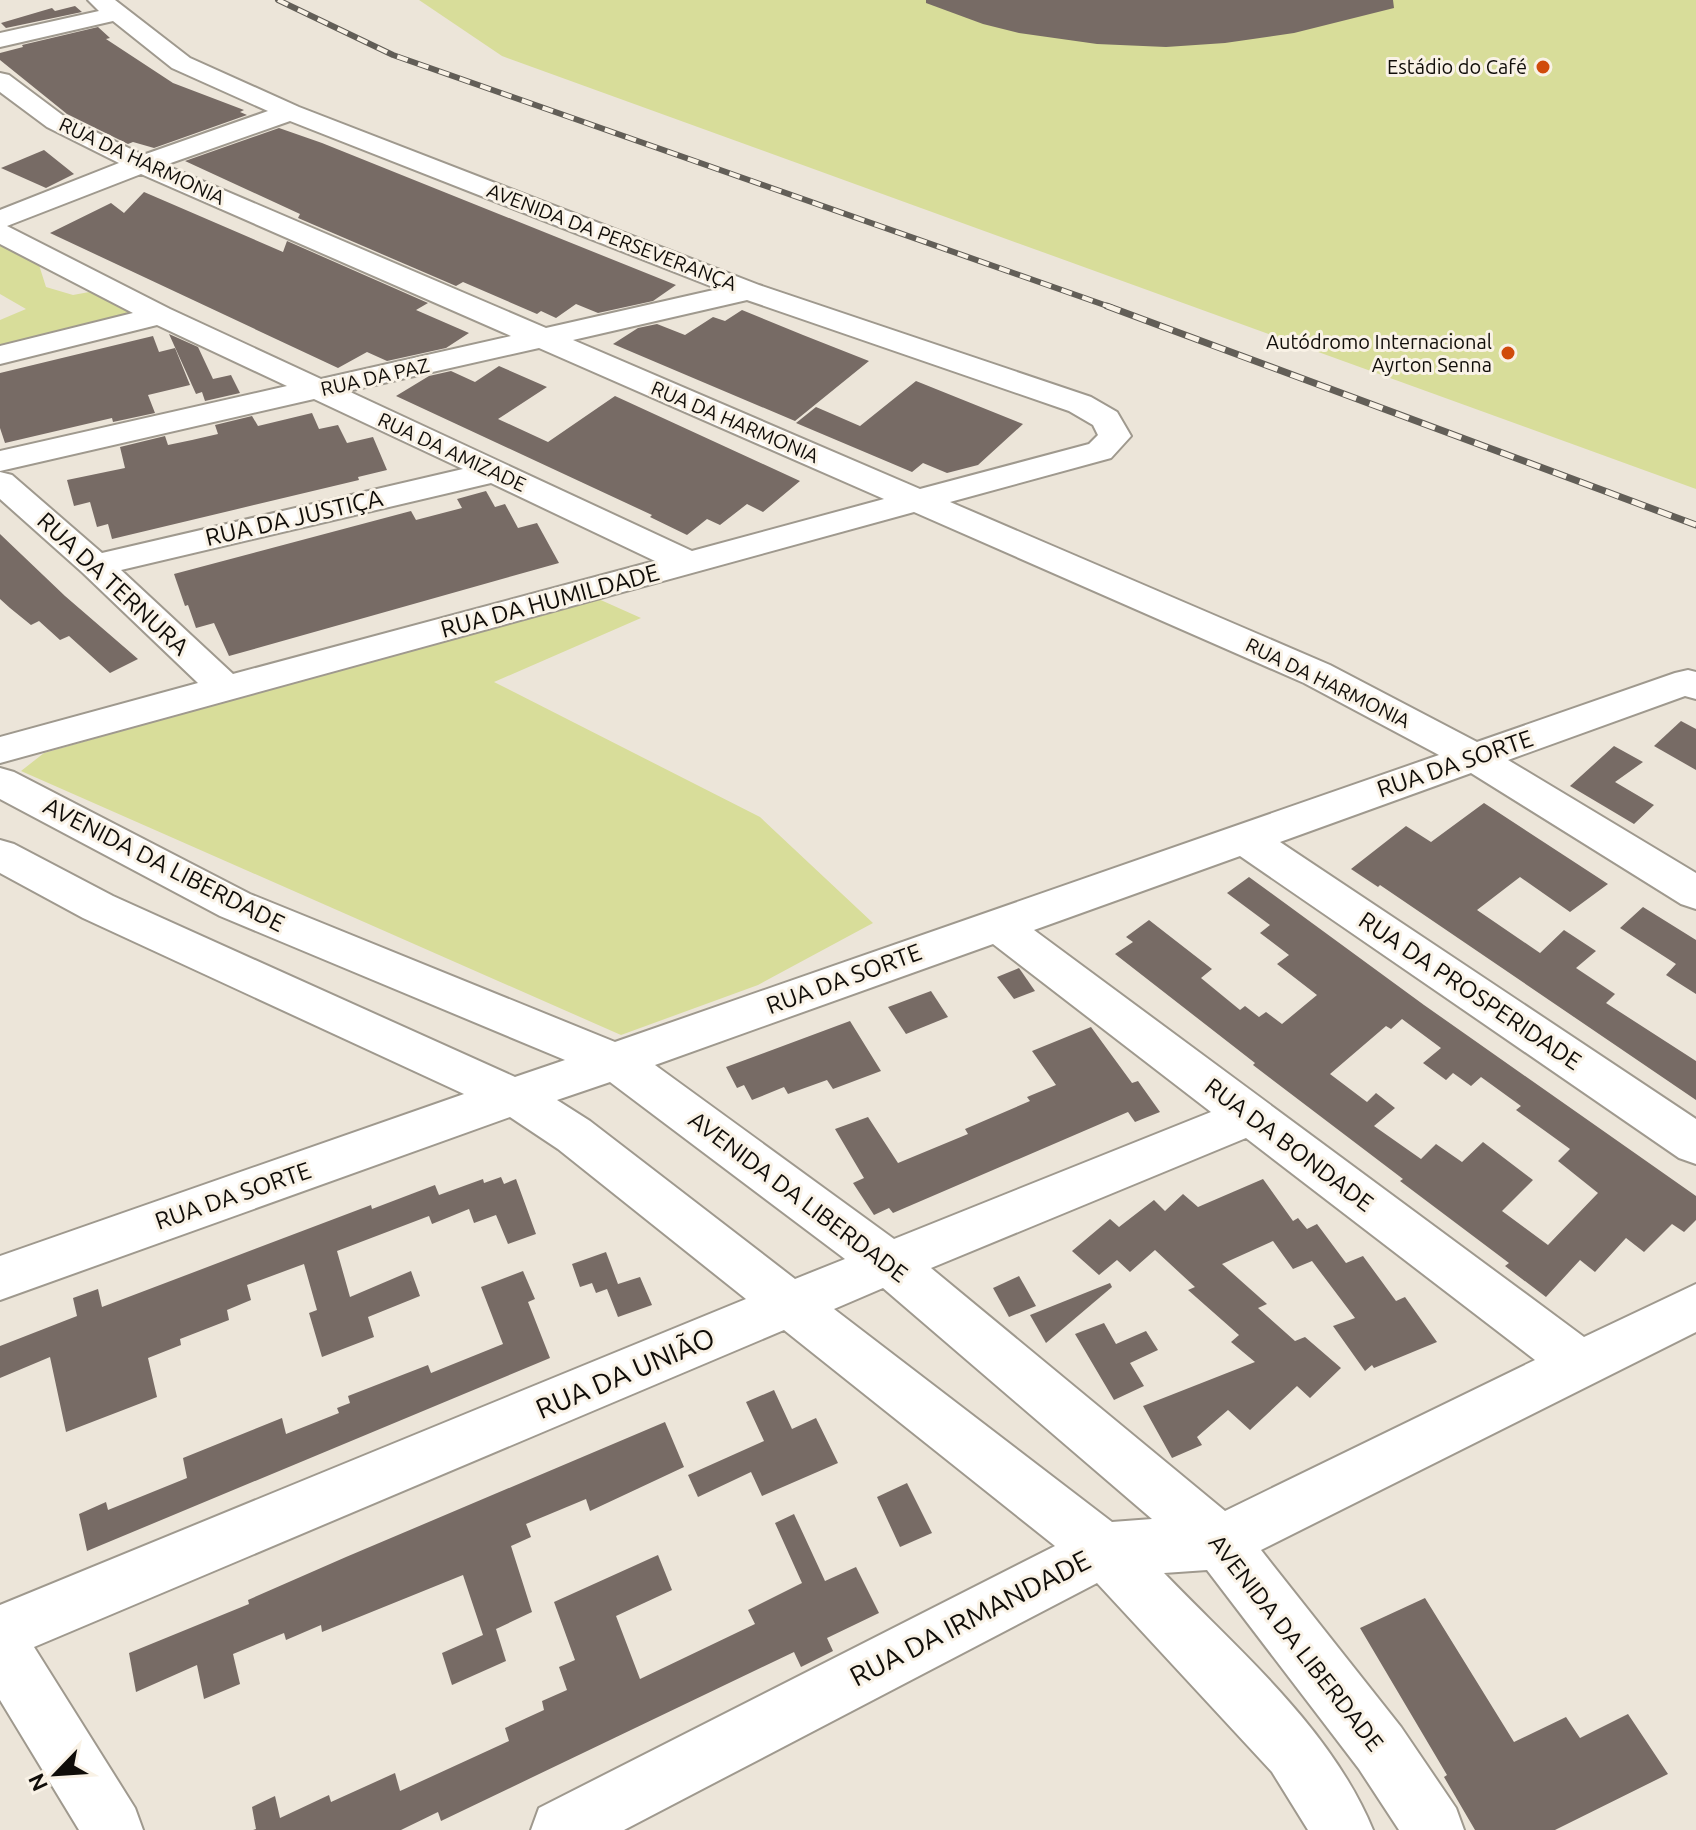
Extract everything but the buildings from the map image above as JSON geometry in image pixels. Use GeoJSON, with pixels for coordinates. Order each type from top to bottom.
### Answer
{"type":"FeatureCollection","features":[{"type":"Feature","properties":{"kind":"street"},"geometry":{"type":"LineString","coordinates":[[0,40],[108,7]]}},
{"type":"Feature","properties":{"kind":"street","name":"AVENIDA DA PERSEVERANÇA"},"geometry":{"type":"LineString","coordinates":[[108,7],[181,63],[290,112],[749,291],[1080,404],[1106,419],[1115,436],[1100,451]]}},
{"type":"Feature","properties":{"kind":"street","name":"RUA DA HARMONIA"},"geometry":{"type":"LineString","coordinates":[[0,80],[56,122],[141,164],[1317,674],[1474,757],[1696,893]]}},
{"type":"Feature","properties":{"kind":"street"},"geometry":{"type":"LineString","coordinates":[[0,220],[141,164],[290,112]]}},
{"type":"Feature","properties":{"kind":"street","name":"RUA DA AMIZADE"},"geometry":{"type":"LineString","coordinates":[[0,233],[160,315],[689,563]]}},
{"type":"Feature","properties":{"kind":"street","name":"RUA DA PAZ"},"geometry":{"type":"LineString","coordinates":[[0,461],[749,291]]}},
{"type":"Feature","properties":{"kind":"street"},"geometry":{"type":"LineString","coordinates":[[0,355],[160,315]]}},
{"type":"Feature","properties":{"kind":"street","name":"RUA DA HUMILDADE"},"geometry":{"type":"LineString","coordinates":[[0,750],[1100,451]]}},
{"type":"Feature","properties":{"kind":"street","name":"RUA DA JUSTIÇA"},"geometry":{"type":"LineString","coordinates":[[95,565],[494,472]]}},
{"type":"Feature","properties":{"kind":"street","name":"RUA DA TERNURA"},"geometry":{"type":"LineString","coordinates":[[0,482],[95,565],[225,688]]}},
{"type":"Feature","properties":{"kind":"street","name":"RUA DA SORTE"},"geometry":{"type":"LineString","coordinates":[[0,1278],[1474,757],[1692,684]]}},
{"type":"Feature","properties":{"kind":"street","name":"AVENIDA DA LIBERDADE"},"geometry":{"type":"LineString","coordinates":[[0,782],[235,905],[615,1061],[890,1264],[1220,1542],[1380,1748],[1434,1830]]}},
{"type":"Feature","properties":{"kind":"street","name":"RUA DA PROSPERIDADE"},"geometry":{"type":"LineString","coordinates":[[1244,838],[1696,1144]]}},
{"type":"Feature","properties":{"kind":"street"},"geometry":{"type":"LineString","coordinates":[[0,855],[98,907],[515,1097],[574,1135],[787,1305],[1104,1550],[1293,1751],[1343,1830]]}},
{"type":"Feature","properties":{"kind":"street","name":"RUA DA BONDADE"},"geometry":{"type":"LineString","coordinates":[[997,925],[1581,1365]]}},
{"type":"Feature","properties":{"kind":"street","name":"RUA DA UNIÃO"},"geometry":{"type":"LineString","coordinates":[[0,1633],[787,1305],[1251,1116]]}},
{"type":"Feature","properties":{"kind":"street","name":"RUA DA IRMANDADE"},"geometry":{"type":"LineString","coordinates":[[561,1830],[1104,1550],[1220,1542],[1696,1307]]}},
{"type":"Feature","properties":{"kind":"street"},"geometry":{"type":"LineString","coordinates":[[0,1646],[113,1830]]}},
{"type":"Feature","properties":{"kind":"green space","name":"Autódromo Internacional Ayrton Senna"},"geometry":{"type":"Polygon","coordinates":[[[419,0],[1696,0],[1696,489],[502,56],[419,0]]]}},
{"type":"Feature","properties":{"kind":"green space"},"geometry":{"type":"Polygon","coordinates":[[[0,242],[39,265],[46,287],[73,295],[100,290],[139,315],[0,346],[0,320],[26,309],[0,294],[0,242]]]}},
{"type":"Feature","properties":{"kind":"green space"},"geometry":{"type":"Polygon","coordinates":[[[594,597],[641,618],[494,682],[760,817],[873,923],[758,985],[621,1035],[21,771],[44,753],[594,597]]]}},
{"type":"Feature","properties":{"kind":"railway"},"geometry":{"type":"LineString","coordinates":[[278,0],[393,55],[1113,308]]}},
{"type":"Feature","properties":{"kind":"railway"},"geometry":{"type":"LineString","coordinates":[[1107,306],[1696,525]]}},
{"type":"Feature","properties":{"kind":"place","name":"Estádio do Café"},"geometry":{"type":"Point","coordinates":[1543,67]}},
{"type":"Feature","properties":{"kind":"place","name":"Autódromo Internacional Ayrton Senna"},"geometry":{"type":"Point","coordinates":[1508,353]}}]}
